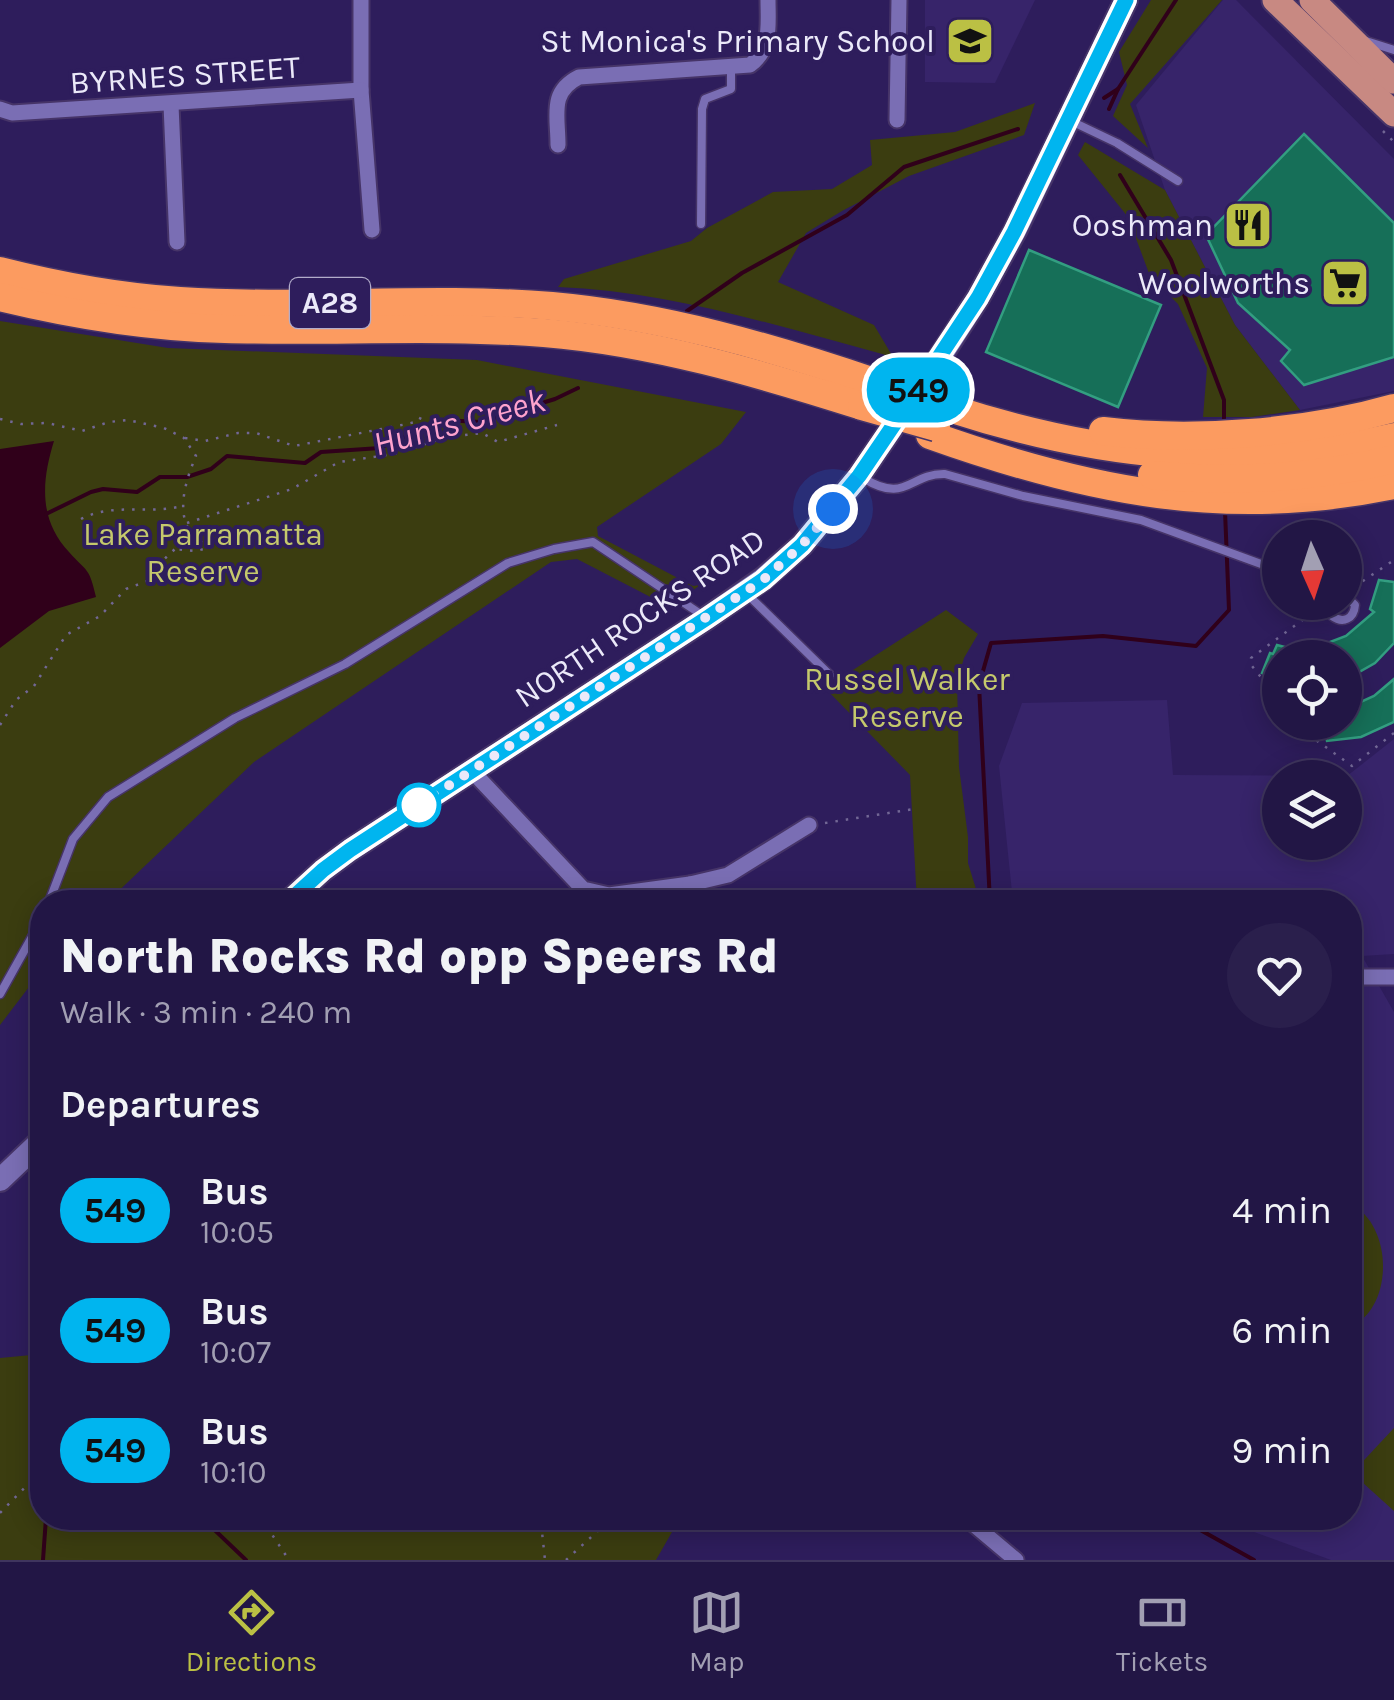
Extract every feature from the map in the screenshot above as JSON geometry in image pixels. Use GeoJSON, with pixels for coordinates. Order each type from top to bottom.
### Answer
{"type":"FeatureCollection","features":[{"type":"Feature","properties":{"kind":"highway","name":"A28"},"geometry":{"type":"LineString","coordinates":[[0,271],[80,288],[176,301],[496,303],[601,312],[700,330],[943,417],[1136,453],[1184,466],[1333,471],[1394,459]]}},
{"type":"Feature","properties":{"kind":"highway","name":"A28"},"geometry":{"type":"LineString","coordinates":[[0,297],[90,316],[169,326],[494,330],[601,340],[870,394]]}},
{"type":"Feature","properties":{"kind":"highway"},"geometry":{"type":"LineString","coordinates":[[1271,466],[1342,420],[1394,408]]}},
{"type":"Feature","properties":{"kind":"highway"},"geometry":{"type":"LineString","coordinates":[[943,417],[1024,468],[1076,481],[1184,466],[1271,466],[1323,498],[1394,485]]}},
{"type":"Feature","properties":{"kind":"highway","name":"A28"},"geometry":{"type":"LineString","coordinates":[[1271,466],[1316,452],[1394,438]]}},
{"type":"Feature","properties":{"kind":"main road","name":"NORTH ROCKS ROAD"},"geometry":{"type":"LineString","coordinates":[[301,890],[350,850],[745,592],[802,545],[859,476],[978,298],[1126,0]]}},
{"type":"Feature","properties":{"kind":"main road"},"geometry":{"type":"LineString","coordinates":[[1275,0],[1299,26],[1391,97]]}},
{"type":"Feature","properties":{"kind":"main road"},"geometry":{"type":"LineString","coordinates":[[1312,0],[1348,34],[1391,97]]}},
{"type":"Feature","properties":{"kind":"main road"},"geometry":{"type":"LineString","coordinates":[[0,1180],[30,1151]]}},
{"type":"Feature","properties":{"kind":"street"},"geometry":{"type":"LineString","coordinates":[[362,0],[361,90],[372,230]]}},
{"type":"Feature","properties":{"kind":"street"},"geometry":{"type":"LineString","coordinates":[[558,146],[558,98],[564,85],[579,77],[750,64],[762,56],[768,40],[768,0]]}},
{"type":"Feature","properties":{"kind":"street"},"geometry":{"type":"LineString","coordinates":[[898,120],[899,0]]}},
{"type":"Feature","properties":{"kind":"street","name":"BYRNES STREET"},"geometry":{"type":"LineString","coordinates":[[6,111],[171,105],[361,90]]}},
{"type":"Feature","properties":{"kind":"street"},"geometry":{"type":"LineString","coordinates":[[171,105],[177,242]]}},
{"type":"Feature","properties":{"kind":"street"},"geometry":{"type":"LineString","coordinates":[[472,771],[584,890]]}},
{"type":"Feature","properties":{"kind":"street"},"geometry":{"type":"LineString","coordinates":[[646,890],[728,875],[809,825]]}},
{"type":"Feature","properties":{"kind":"street"},"geometry":{"type":"LineString","coordinates":[[690,884],[691,890]]}},
{"type":"Feature","properties":{"kind":"street"},"geometry":{"type":"LineString","coordinates":[[1363,978],[1394,978]]}},
{"type":"Feature","properties":{"kind":"street"},"geometry":{"type":"LineString","coordinates":[[980,1530],[1016,1560]]}},
{"type":"Feature","properties":{"kind":"lane"},"geometry":{"type":"LineString","coordinates":[[1348,34],[1394,50]]}},
{"type":"Feature","properties":{"kind":"lane"},"geometry":{"type":"LineString","coordinates":[[701,224],[702,109],[705,100],[731,90],[731,66]]}},
{"type":"Feature","properties":{"kind":"lane"},"geometry":{"type":"LineString","coordinates":[[1067,119],[1117,143],[1178,181]]}},
{"type":"Feature","properties":{"kind":"lane"},"geometry":{"type":"LineString","coordinates":[[859,476],[889,490],[945,474],[1023,496],[1142,520],[1262,564]]}},
{"type":"Feature","properties":{"kind":"lane"},"geometry":{"type":"LineString","coordinates":[[54,890],[73,839],[108,798],[235,718],[345,664],[508,563],[554,548],[593,542],[707,618]]}},
{"type":"Feature","properties":{"kind":"lane"},"geometry":{"type":"LineString","coordinates":[[745,592],[830,675]]}},
{"type":"Feature","properties":{"kind":"lane"},"geometry":{"type":"LineString","coordinates":[[0,994],[30,940]]}},
{"type":"Feature","properties":{"kind":"path"},"geometry":{"type":"LineString","coordinates":[[0,420],[47,423],[82,431],[128,420],[164,428],[184,438],[205,441],[256,433],[294,446],[408,424],[419,420],[423,412]]}},
{"type":"Feature","properties":{"kind":"path"},"geometry":{"type":"LineString","coordinates":[[186,523],[292,489],[339,462],[423,447],[447,436],[482,433],[498,442],[558,425]]}},
{"type":"Feature","properties":{"kind":"path"},"geometry":{"type":"LineString","coordinates":[[176,549],[192,552],[211,547],[196,538],[186,523],[183,506],[187,477],[196,456],[184,438]]}},
{"type":"Feature","properties":{"kind":"path"},"geometry":{"type":"LineString","coordinates":[[81,519],[110,508],[162,512],[183,506]]}},
{"type":"Feature","properties":{"kind":"path"},"geometry":{"type":"LineString","coordinates":[[0,724],[16,700],[34,686],[66,635],[100,616],[126,589],[150,580],[156,567],[176,549],[186,523]]}},
{"type":"Feature","properties":{"kind":"path"},"geometry":{"type":"LineString","coordinates":[[1362,581],[1394,560]]}},
{"type":"Feature","properties":{"kind":"path"},"geometry":{"type":"LineString","coordinates":[[1275,640],[1303,620]]}},
{"type":"Feature","properties":{"kind":"path"},"geometry":{"type":"LineString","coordinates":[[1262,650],[1251,658],[1262,678]]}},
{"type":"Feature","properties":{"kind":"path"},"geometry":{"type":"LineString","coordinates":[[1317,740],[1352,766],[1394,733]]}},
{"type":"Feature","properties":{"kind":"path"},"geometry":{"type":"LineString","coordinates":[[809,825],[914,809]]}},
{"type":"Feature","properties":{"kind":"path"},"geometry":{"type":"LineString","coordinates":[[0,1513],[30,1482]]}},
{"type":"Feature","properties":{"kind":"path"},"geometry":{"type":"LineString","coordinates":[[268,1530],[289,1560]]}},
{"type":"Feature","properties":{"kind":"path"},"geometry":{"type":"LineString","coordinates":[[540,1530],[544,1560]]}},
{"type":"Feature","properties":{"kind":"path"},"geometry":{"type":"LineString","coordinates":[[566,1560],[599,1530]]}},
{"type":"Feature","properties":{"kind":"shaded area","name":"St Monica's Primary School"},"geometry":{"type":"Polygon","coordinates":[[[925,0],[1035,0],[995,83],[925,82],[925,0]]]}},
{"type":"Feature","properties":{"kind":"shaded area"},"geometry":{"type":"Polygon","coordinates":[[[1223,0],[1236,0],[1394,159],[1394,391],[1300,410],[1235,325],[1165,190],[1136,105],[1223,0]]]}},
{"type":"Feature","properties":{"kind":"shaded area"},"geometry":{"type":"Polygon","coordinates":[[[54,441],[45,485],[47,513],[59,539],[89,575],[96,597],[49,611],[0,648],[0,449],[54,441]]]}},
{"type":"Feature","properties":{"kind":"shaded area"},"geometry":{"type":"Polygon","coordinates":[[[1167,700],[1173,775],[1262,776],[1262,860],[1362,860],[1362,764],[1394,739],[1394,954],[1362,956],[1362,890],[1012,890],[999,766],[1022,703],[1167,700]]]}},
{"type":"Feature","properties":{"kind":"shaded area"},"geometry":{"type":"Polygon","coordinates":[[[1362,956],[1394,1012],[1394,1560],[1331,1560],[1248,1530],[1362,1530],[1362,956]]]}},
{"type":"Feature","properties":{"kind":"green space"},"geometry":{"type":"Polygon","coordinates":[[[1151,0],[1222,0],[1130,104],[1148,148],[1113,116],[1127,85],[1119,52],[1151,0]]]}},
{"type":"Feature","properties":{"kind":"green space"},"geometry":{"type":"Polygon","coordinates":[[[1035,103],[1024,135],[909,176],[806,233],[778,282],[874,325],[893,357],[685,303],[558,287],[564,279],[691,241],[773,192],[832,189],[872,165],[870,140],[955,132],[1035,103]]]}},
{"type":"Feature","properties":{"kind":"green space"},"geometry":{"type":"Polygon","coordinates":[[[1085,142],[1165,190],[1235,325],[1300,410],[1252,417],[1203,417],[1207,368],[1178,304],[1150,276],[1128,217],[1078,155],[1085,142]]]}},
{"type":"Feature","properties":{"kind":"green space","name":"Lake Parramatta Reserve"},"geometry":{"type":"Polygon","coordinates":[[[0,321],[168,348],[477,360],[746,412],[721,444],[597,527],[598,536],[693,586],[700,585],[666,611],[664,604],[577,559],[551,562],[254,762],[120,890],[30,890],[30,986],[0,1025],[0,321]]]}},
{"type":"Feature","properties":{"kind":"green space","name":"Russel Walker Reserve"},"geometry":{"type":"Polygon","coordinates":[[[946,610],[978,634],[957,681],[959,767],[968,863],[976,890],[916,890],[910,775],[825,688],[946,610]]]}},
{"type":"Feature","properties":{"kind":"green space"},"geometry":{"type":"Polygon","coordinates":[[[1362,1212],[1375,1229],[1383,1266],[1375,1303],[1364,1317],[1362,1212]]]}},
{"type":"Feature","properties":{"kind":"green space"},"geometry":{"type":"Polygon","coordinates":[[[30,1355],[30,1530],[673,1530],[656,1560],[0,1560],[0,1358],[30,1355]]]}},
{"type":"Feature","properties":{"kind":"green space"},"geometry":{"type":"Polygon","coordinates":[[[1394,1428],[1394,1511],[1362,1482],[1362,1462],[1394,1428]]]}},
{"type":"Feature","properties":{"kind":"building"},"geometry":{"type":"Polygon","coordinates":[[[1304,134],[1394,223],[1394,357],[1304,385],[1281,361],[1290,350],[1238,303],[1206,235],[1304,134]]]}},
{"type":"Feature","properties":{"kind":"building"},"geometry":{"type":"Polygon","coordinates":[[[1029,250],[1161,305],[1118,407],[986,352],[1029,250]]]}},
{"type":"Feature","properties":{"kind":"building"},"geometry":{"type":"Polygon","coordinates":[[[1379,580],[1394,582],[1394,643],[1362,670],[1362,640],[1336,640],[1374,612],[1370,609],[1379,580]]]}},
{"type":"Feature","properties":{"kind":"building"},"geometry":{"type":"Polygon","coordinates":[[[1394,679],[1394,722],[1362,737],[1362,701],[1394,679]]]}},
{"type":"Feature","properties":{"kind":"waterway"},"geometry":{"type":"LineString","coordinates":[[1109,109],[1176,0]]}},
{"type":"Feature","properties":{"kind":"waterway","name":"Hunts Creek"},"geometry":{"type":"LineString","coordinates":[[1104,98],[1118,89]]}},
{"type":"Feature","properties":{"kind":"waterway","name":"Hunts Creek"},"geometry":{"type":"LineString","coordinates":[[687,311],[742,273],[847,215],[904,167],[1018,129]]}},
{"type":"Feature","properties":{"kind":"waterway"},"geometry":{"type":"LineString","coordinates":[[1120,175],[1171,260],[1224,400],[1224,421]]}},
{"type":"Feature","properties":{"kind":"waterway","name":"Hunts Creek"},"geometry":{"type":"LineString","coordinates":[[46,514],[91,492],[137,492],[160,477],[187,477],[211,469],[227,456],[305,463],[321,452],[380,448],[442,420],[480,422],[578,388]]}},
{"type":"Feature","properties":{"kind":"waterway"},"geometry":{"type":"LineString","coordinates":[[989,890],[979,685],[991,643],[1103,636],[1196,646],[1229,610],[1225,511]]}},
{"type":"Feature","properties":{"kind":"waterway"},"geometry":{"type":"LineString","coordinates":[[43,1560],[45,1530]]}},
{"type":"Feature","properties":{"kind":"waterway"},"geometry":{"type":"LineString","coordinates":[[215,1530],[246,1560]]}},
{"type":"Feature","properties":{"kind":"waterway"},"geometry":{"type":"LineString","coordinates":[[1200,1530],[1254,1560]]}},
{"type":"Feature","properties":{"kind":"bus line","name":"549"},"geometry":{"type":"LineString","coordinates":[[301,890],[350,850],[763,580],[802,545],[859,476],[978,298],[1126,0]]}},
{"type":"Feature","properties":{"kind":"place","name":"St Monica's Primary School"},"geometry":{"type":"Point","coordinates":[970,41]}},
{"type":"Feature","properties":{"kind":"place","name":"Ooshman"},"geometry":{"type":"Point","coordinates":[1248,225]}},
{"type":"Feature","properties":{"kind":"place","name":"Woolworths"},"geometry":{"type":"Point","coordinates":[1345,283]}},
{"type":"Feature","properties":{"kind":"route"},"geometry":{"type":"LineString","coordinates":[[419,805],[763,580],[802,545],[833,509]]}}]}
